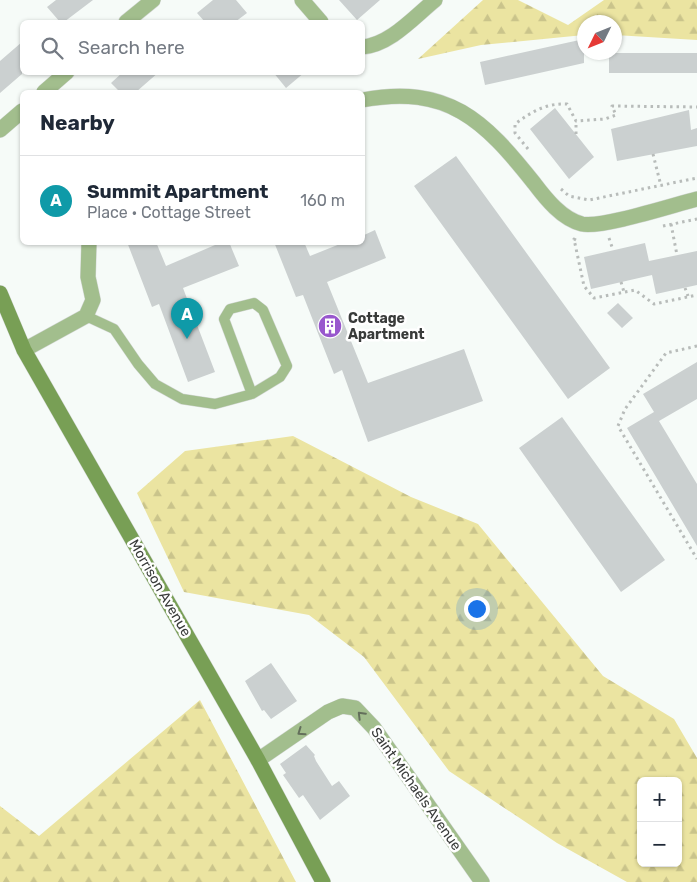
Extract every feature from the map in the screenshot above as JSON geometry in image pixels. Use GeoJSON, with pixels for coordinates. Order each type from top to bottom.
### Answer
{"type":"FeatureCollection","features":[{"type":"Feature","properties":{"kind":"street"},"geometry":{"type":"LineString","coordinates":[[128,20],[153,0]]}},
{"type":"Feature","properties":{"kind":"street"},"geometry":{"type":"LineString","coordinates":[[302,0],[319,20]]}},
{"type":"Feature","properties":{"kind":"street"},"geometry":{"type":"LineString","coordinates":[[365,47],[373,46],[400,30],[435,0]]}},
{"type":"Feature","properties":{"kind":"street"},"geometry":{"type":"LineString","coordinates":[[46,90],[64,75]]}},
{"type":"Feature","properties":{"kind":"street"},"geometry":{"type":"LineString","coordinates":[[365,99],[388,95],[414,95],[439,101],[460,111],[484,127],[506,148],[547,201],[573,221],[584,224],[605,222],[697,199]]}},
{"type":"Feature","properties":{"kind":"street"},"geometry":{"type":"LineString","coordinates":[[0,130],[20,113]]}},
{"type":"Feature","properties":{"kind":"street"},"geometry":{"type":"LineString","coordinates":[[24,350],[86,316],[93,300],[88,277],[89,245]]}},
{"type":"Feature","properties":{"kind":"street","name":"Morrison Avenue"},"geometry":{"type":"LineString","coordinates":[[0,293],[24,350],[258,760],[323,882]]}},
{"type":"Feature","properties":{"kind":"street","name":"Saint Michaels Avenue"},"geometry":{"type":"LineString","coordinates":[[258,760],[328,712],[342,706],[355,708],[374,728],[482,882]]}},
{"type":"Feature","properties":{"kind":"lane"},"geometry":{"type":"LineString","coordinates":[[86,316],[114,329],[138,364],[155,384],[182,399],[215,404],[252,394],[280,377],[288,366],[263,310],[254,302],[230,309],[224,319],[252,394]]}},
{"type":"Feature","properties":{"kind":"path"},"geometry":{"type":"LineString","coordinates":[[533,155],[515,133],[515,124],[536,110],[568,104],[576,121],[576,134]]}},
{"type":"Feature","properties":{"kind":"path"},"geometry":{"type":"LineString","coordinates":[[576,121],[605,119],[616,115],[612,106],[697,107]]}},
{"type":"Feature","properties":{"kind":"path"},"geometry":{"type":"LineString","coordinates":[[653,154],[661,186]]}},
{"type":"Feature","properties":{"kind":"path"},"geometry":{"type":"LineString","coordinates":[[556,183],[569,196],[589,200],[697,178]]}},
{"type":"Feature","properties":{"kind":"path"},"geometry":{"type":"LineString","coordinates":[[671,224],[677,255]]}},
{"type":"Feature","properties":{"kind":"path"},"geometry":{"type":"LineString","coordinates":[[609,238],[613,250]]}},
{"type":"Feature","properties":{"kind":"path"},"geometry":{"type":"LineString","coordinates":[[574,240],[584,286],[594,298],[635,290],[654,304],[697,295]]}},
{"type":"Feature","properties":{"kind":"path"},"geometry":{"type":"LineString","coordinates":[[621,282],[624,292]]}},
{"type":"Feature","properties":{"kind":"path"},"geometry":{"type":"LineString","coordinates":[[685,288],[688,297]]}},
{"type":"Feature","properties":{"kind":"path"},"geometry":{"type":"LineString","coordinates":[[697,346],[666,353],[625,409],[618,426],[697,559]]}},
{"type":"Feature","properties":{"kind":"green space"},"geometry":{"type":"Polygon","coordinates":[[[483,0],[518,0],[568,25],[577,19],[577,36],[481,45],[418,59],[483,0]]]}},
{"type":"Feature","properties":{"kind":"green space"},"geometry":{"type":"Polygon","coordinates":[[[604,0],[697,0],[697,40],[622,35],[622,15],[582,15],[604,0]]]}},
{"type":"Feature","properties":{"kind":"green space"},"geometry":{"type":"Polygon","coordinates":[[[293,436],[411,497],[478,524],[603,676],[674,719],[697,758],[697,882],[627,882],[557,843],[449,771],[364,657],[309,615],[184,592],[137,493],[185,451],[293,436]]]}},
{"type":"Feature","properties":{"kind":"green space"},"geometry":{"type":"Polygon","coordinates":[[[200,700],[296,882],[0,882],[0,806],[39,836],[200,700]]]}},
{"type":"Feature","properties":{"kind":"building"},"geometry":{"type":"Polygon","coordinates":[[[56,0],[93,0],[67,20],[58,20],[47,7],[56,0]]]}},
{"type":"Feature","properties":{"kind":"building"},"geometry":{"type":"Polygon","coordinates":[[[213,0],[236,0],[247,13],[238,20],[203,20],[197,13],[213,0]]]}},
{"type":"Feature","properties":{"kind":"building"},"geometry":{"type":"Polygon","coordinates":[[[339,0],[380,0],[357,20],[339,0]]]}},
{"type":"Feature","properties":{"kind":"building"},"geometry":{"type":"Polygon","coordinates":[[[577,41],[577,60],[584,60],[584,63],[485,85],[480,62],[577,41]]]}},
{"type":"Feature","properties":{"kind":"building"},"geometry":{"type":"Polygon","coordinates":[[[20,44],[21,75],[0,93],[0,61],[20,44]]]}},
{"type":"Feature","properties":{"kind":"building"},"geometry":{"type":"Polygon","coordinates":[[[622,53],[697,53],[697,73],[609,73],[609,60],[622,60],[622,53]]]}},
{"type":"Feature","properties":{"kind":"building"},"geometry":{"type":"Polygon","coordinates":[[[120,75],[156,75],[138,90],[118,90],[111,83],[120,75]]]}},
{"type":"Feature","properties":{"kind":"building"},"geometry":{"type":"Polygon","coordinates":[[[275,75],[301,75],[286,88],[275,75]]]}},
{"type":"Feature","properties":{"kind":"building"},"geometry":{"type":"Polygon","coordinates":[[[555,108],[594,157],[569,179],[530,129],[555,108]]]}},
{"type":"Feature","properties":{"kind":"building"},"geometry":{"type":"Polygon","coordinates":[[[689,110],[691,130],[697,128],[697,146],[617,161],[611,129],[689,110]]]}},
{"type":"Feature","properties":{"kind":"building"},"geometry":{"type":"Polygon","coordinates":[[[456,156],[610,368],[568,399],[414,186],[456,156]]]}},
{"type":"Feature","properties":{"kind":"building"},"geometry":{"type":"Polygon","coordinates":[[[375,230],[386,258],[327,282],[368,383],[464,349],[483,401],[368,442],[342,370],[334,374],[303,295],[296,297],[275,245],[305,245],[310,256],[338,245],[365,245],[365,235],[375,230]]]}},
{"type":"Feature","properties":{"kind":"building"},"geometry":{"type":"Polygon","coordinates":[[[645,243],[649,261],[697,251],[697,285],[656,294],[652,275],[591,289],[584,257],[645,243]]]}},
{"type":"Feature","properties":{"kind":"building"},"geometry":{"type":"Polygon","coordinates":[[[128,245],[157,245],[166,266],[215,245],[230,245],[239,266],[183,288],[215,372],[188,382],[159,304],[152,307],[128,245]]]}},
{"type":"Feature","properties":{"kind":"building"},"geometry":{"type":"Polygon","coordinates":[[[618,303],[633,318],[622,328],[607,313],[618,303]]]}},
{"type":"Feature","properties":{"kind":"building"},"geometry":{"type":"Polygon","coordinates":[[[697,362],[697,399],[659,421],[697,484],[697,546],[627,428],[654,412],[643,394],[697,362]]]}},
{"type":"Feature","properties":{"kind":"building"},"geometry":{"type":"Polygon","coordinates":[[[562,417],[665,560],[621,592],[519,448],[562,417]]]}},
{"type":"Feature","properties":{"kind":"building"},"geometry":{"type":"Polygon","coordinates":[[[271,663],[297,701],[271,719],[264,710],[262,711],[245,681],[271,663]]]}},
{"type":"Feature","properties":{"kind":"building"},"geometry":{"type":"Polygon","coordinates":[[[306,745],[315,755],[316,761],[332,786],[339,781],[350,796],[320,820],[303,795],[299,798],[283,775],[286,773],[280,764],[306,745]]]}},
{"type":"Feature","properties":{"kind":"place","name":"Cottage Apartment"},"geometry":{"type":"Point","coordinates":[330,326]}},
{"type":"Feature","properties":{"kind":"place","name":"Summit Apartment"},"geometry":{"type":"Point","coordinates":[187,339]}}]}
